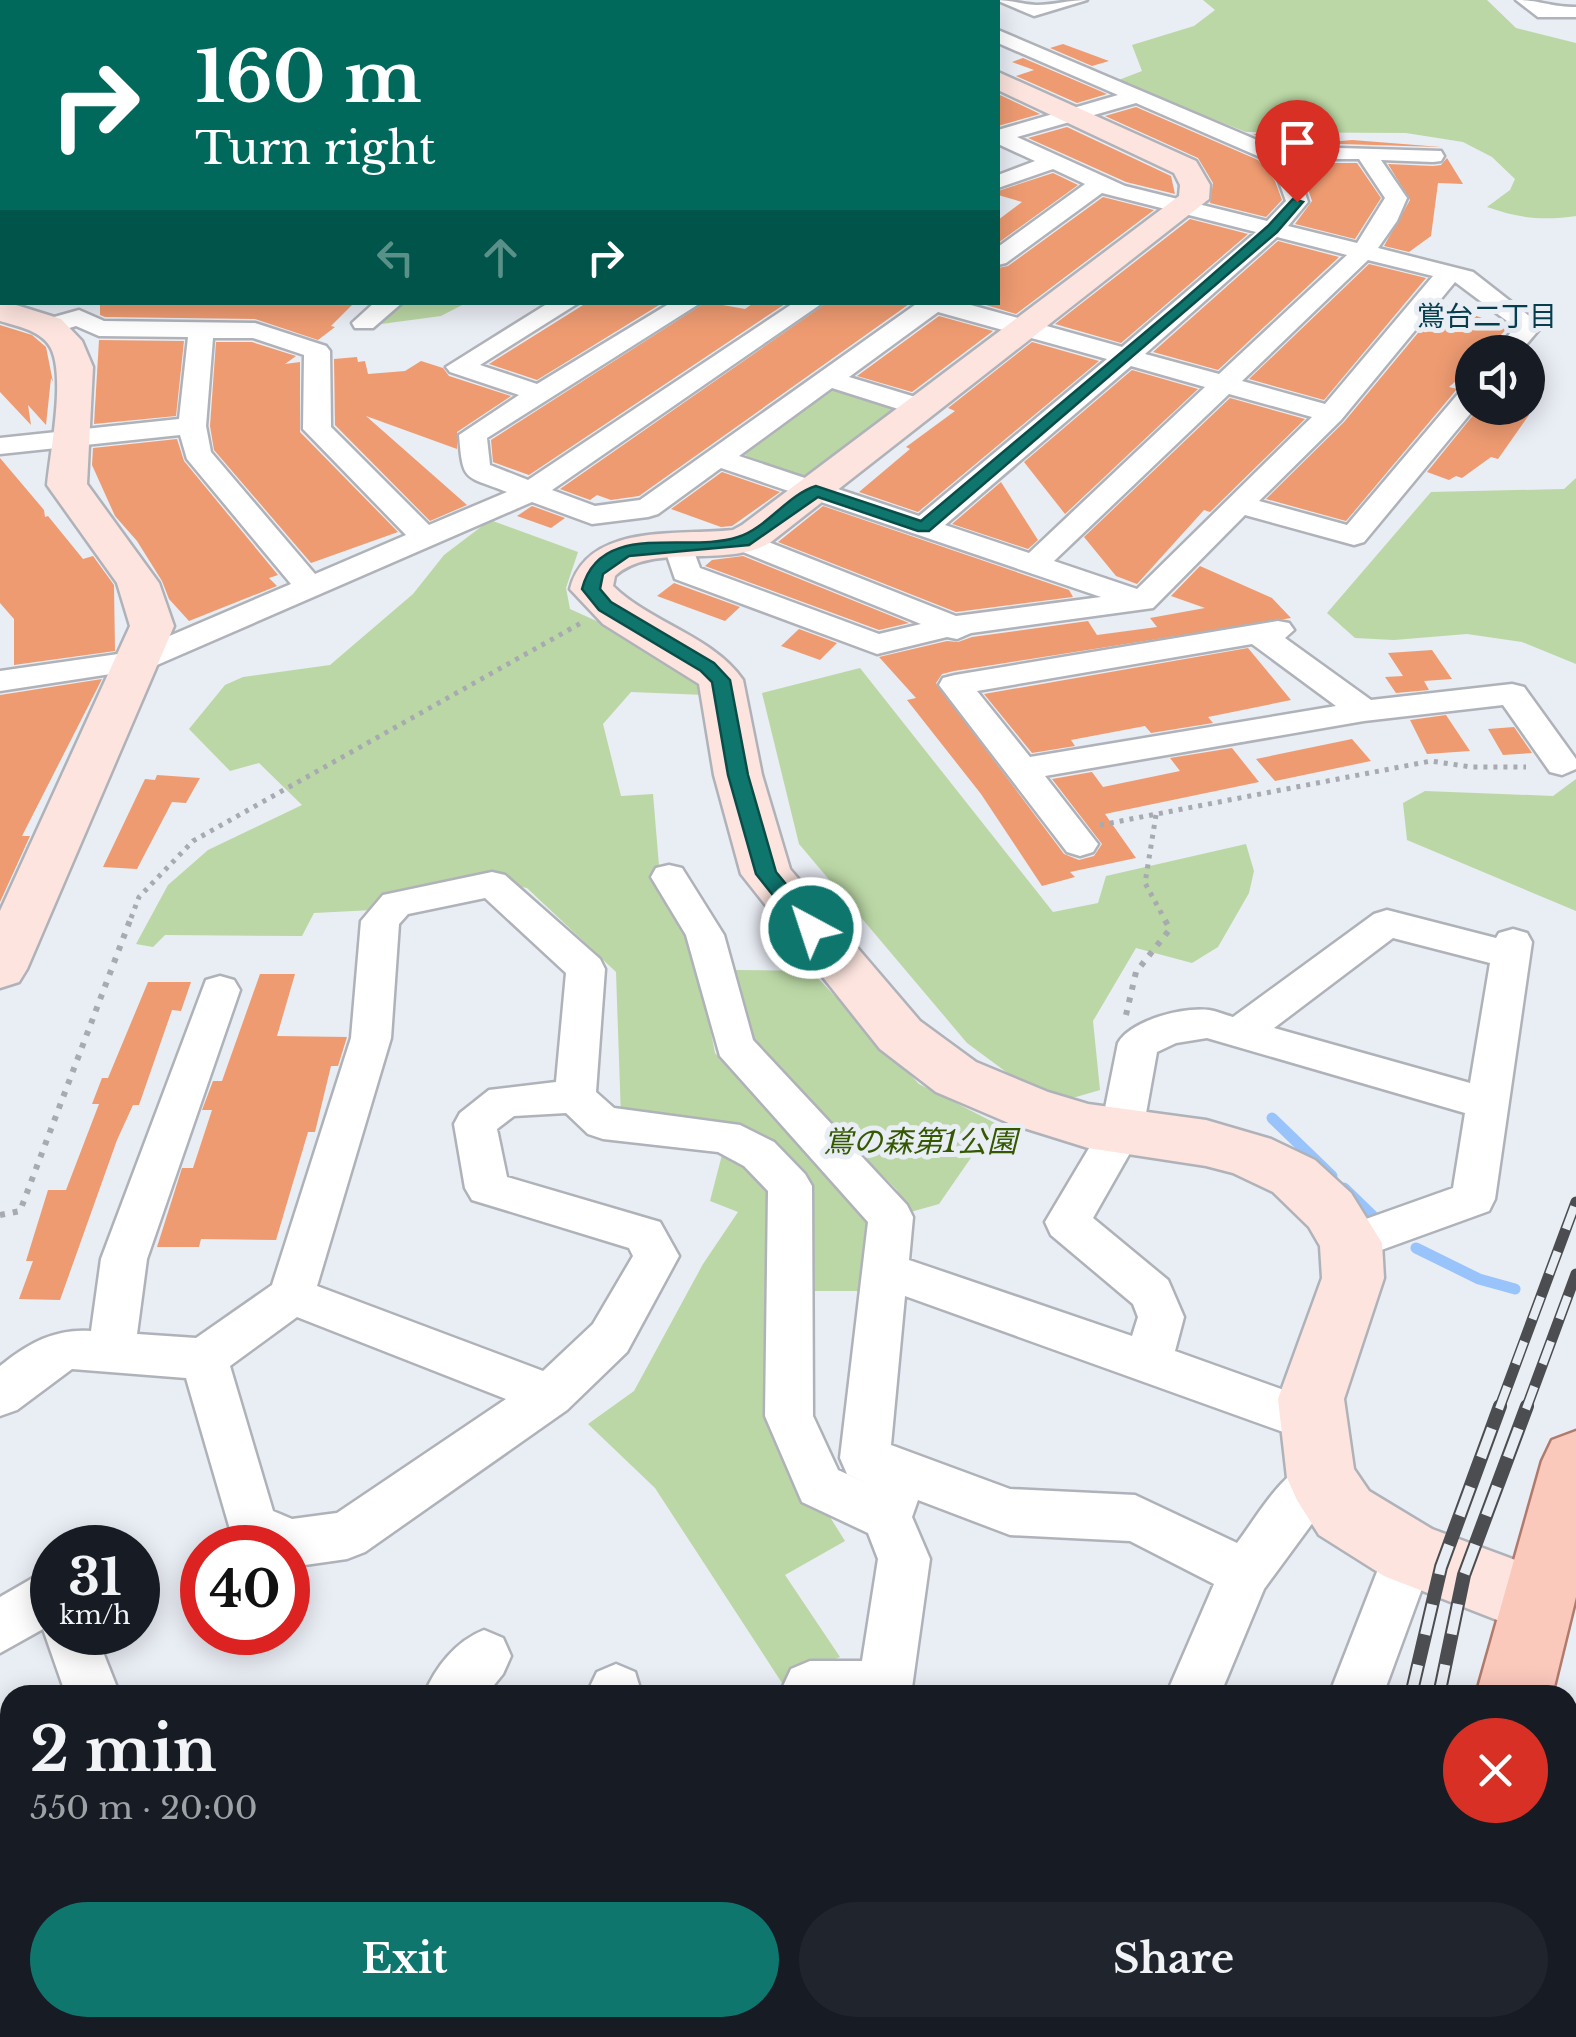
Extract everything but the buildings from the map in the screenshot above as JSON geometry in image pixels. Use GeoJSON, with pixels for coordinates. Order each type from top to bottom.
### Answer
{"type":"FeatureCollection","features":[{"type":"Feature","properties":{"kind":"main road"},"geometry":{"type":"LineString","coordinates":[[1517,1685],[1576,1461]]}},
{"type":"Feature","properties":{"kind":"street"},"geometry":{"type":"LineString","coordinates":[[1005,0],[1034,12],[1078,0]]}},
{"type":"Feature","properties":{"kind":"street"},"geometry":{"type":"LineString","coordinates":[[1525,0],[1544,13],[1568,12],[1576,25]]}},
{"type":"Feature","properties":{"kind":"street"},"geometry":{"type":"LineString","coordinates":[[1000,37],[1268,152],[1433,156]]}},
{"type":"Feature","properties":{"kind":"street"},"geometry":{"type":"LineString","coordinates":[[743,542],[1194,199],[1195,185],[1186,168],[1000,81]]}},
{"type":"Feature","properties":{"kind":"street"},"geometry":{"type":"LineString","coordinates":[[1000,135],[1140,95]]}},
{"type":"Feature","properties":{"kind":"street"},"geometry":{"type":"LineString","coordinates":[[1000,137],[1100,184],[1465,277],[1529,326],[1521,335]]}},
{"type":"Feature","properties":{"kind":"street"},"geometry":{"type":"LineString","coordinates":[[924,528],[1273,229],[1297,202],[1290,178],[1268,152]]}},
{"type":"Feature","properties":{"kind":"street"},"geometry":{"type":"LineString","coordinates":[[1034,564],[1363,252],[1386,221],[1396,198],[1365,154]]}},
{"type":"Feature","properties":{"kind":"street"},"geometry":{"type":"LineString","coordinates":[[1000,181],[1054,162]]}},
{"type":"Feature","properties":{"kind":"street"},"geometry":{"type":"LineString","coordinates":[[1000,257],[1100,184]]}},
{"type":"Feature","properties":{"kind":"street"},"geometry":{"type":"LineString","coordinates":[[679,547],[686,573],[877,644],[954,626],[1134,604],[1331,414],[1449,273]]}},
{"type":"Feature","properties":{"kind":"street"},"geometry":{"type":"LineString","coordinates":[[364,324],[387,305]]}},
{"type":"Feature","properties":{"kind":"street"},"geometry":{"type":"LineString","coordinates":[[541,394],[459,367],[563,305]]}},
{"type":"Feature","properties":{"kind":"street"},"geometry":{"type":"LineString","coordinates":[[685,305],[473,436],[476,470],[592,515],[648,508],[930,305]]}},
{"type":"Feature","properties":{"kind":"street"},"geometry":{"type":"LineString","coordinates":[[0,681],[139,662],[528,493],[808,305]]}},
{"type":"Feature","properties":{"kind":"street"},"geometry":{"type":"LineString","coordinates":[[940,305],[1331,414]]}},
{"type":"Feature","properties":{"kind":"street"},"geometry":{"type":"LineString","coordinates":[[0,310],[76,315],[100,328],[255,331],[317,351],[318,429],[424,536]]}},
{"type":"Feature","properties":{"kind":"street"},"geometry":{"type":"LineString","coordinates":[[0,969],[13,912],[139,662],[152,626],[138,584],[67,485],[67,439],[75,368],[65,341],[76,315]]}},
{"type":"Feature","properties":{"kind":"street"},"geometry":{"type":"LineString","coordinates":[[201,329],[192,426],[197,453],[311,588]]}},
{"type":"Feature","properties":{"kind":"street"},"geometry":{"type":"LineString","coordinates":[[829,378],[923,408]]}},
{"type":"Feature","properties":{"kind":"street"},"geometry":{"type":"LineString","coordinates":[[1240,505],[1354,536],[1455,414]]}},
{"type":"Feature","properties":{"kind":"street"},"geometry":{"type":"LineString","coordinates":[[0,446],[192,426]]}},
{"type":"Feature","properties":{"kind":"street"},"geometry":{"type":"LineString","coordinates":[[718,458],[1034,564],[1134,604],[1162,648]]}},
{"type":"Feature","properties":{"kind":"street"},"geometry":{"type":"LineString","coordinates":[[992,678],[954,626],[743,542],[619,553],[595,572],[591,589],[605,606],[708,667],[721,680],[738,775],[766,874],[900,1035],[956,1078],[1031,1109],[1088,1126],[1126,1107],[1294,1176],[1330,1210],[1351,1243],[1353,1278],[1311,1399],[1321,1478],[1344,1514],[1409,1553],[1538,1602]]}},
{"type":"Feature","properties":{"kind":"street"},"geometry":{"type":"LineString","coordinates":[[1076,837],[955,686],[1268,631],[1364,712]]}},
{"type":"Feature","properties":{"kind":"street"},"geometry":{"type":"LineString","coordinates":[[1021,769],[1364,712],[1512,694],[1562,764]]}},
{"type":"Feature","properties":{"kind":"street"},"geometry":{"type":"LineString","coordinates":[[669,877],[705,935],[734,1046],[891,1216],[866,1458],[895,1494],[904,1559],[885,1685]]}},
{"type":"Feature","properties":{"kind":"street"},"geometry":{"type":"LineString","coordinates":[[0,1395],[26,1373],[66,1349],[204,1358],[291,1296],[370,1038],[380,921],[396,904],[492,884],[586,969],[575,1096]]}},
{"type":"Feature","properties":{"kind":"street"},"geometry":{"type":"LineString","coordinates":[[1238,1034],[1387,922],[1512,949],[1473,1199],[1351,1243]]}},
{"type":"Feature","properties":{"kind":"street"},"geometry":{"type":"LineString","coordinates":[[111,1352],[124,1260],[220,990]]}},
{"type":"Feature","properties":{"kind":"street"},"geometry":{"type":"LineString","coordinates":[[1148,1362],[1161,1317],[1152,1293],[1067,1222],[1126,1107],[1138,1043],[1169,1030],[1207,1024],[1488,1104]]}},
{"type":"Feature","properties":{"kind":"street"},"geometry":{"type":"LineString","coordinates":[[204,1358],[252,1526],[290,1543],[347,1534],[550,1395],[610,1338],[656,1256],[644,1234],[488,1188],[475,1124],[504,1102],[575,1096],[603,1123],[725,1137],[759,1154],[790,1186],[789,1416],[820,1486],[1010,1512],[1136,1518],[1245,1573]]}},
{"type":"Feature","properties":{"kind":"street"},"geometry":{"type":"LineString","coordinates":[[885,1271],[984,1302],[1314,1422]]}},
{"type":"Feature","properties":{"kind":"street"},"geometry":{"type":"LineString","coordinates":[[291,1296],[422,1342],[550,1395]]}},
{"type":"Feature","properties":{"kind":"street"},"geometry":{"type":"LineString","coordinates":[[1198,1685],[1245,1573],[1307,1490],[1321,1478]]}},
{"type":"Feature","properties":{"kind":"street"},"geometry":{"type":"LineString","coordinates":[[1360,1685],[1409,1553]]}},
{"type":"Feature","properties":{"kind":"street"},"geometry":{"type":"LineString","coordinates":[[0,1628],[30,1607]]}},
{"type":"Feature","properties":{"kind":"street"},"geometry":{"type":"LineString","coordinates":[[77,1655],[89,1685]]}},
{"type":"Feature","properties":{"kind":"path"},"geometry":{"type":"LineString","coordinates":[[0,1215],[20,1211],[140,897],[192,842],[557,638]]}},
{"type":"Feature","properties":{"kind":"path"},"geometry":{"type":"LineString","coordinates":[[1076,837],[1156,814],[1431,760],[1471,767],[1562,764]]}},
{"type":"Feature","properties":{"kind":"path"},"geometry":{"type":"LineString","coordinates":[[1126,1107],[1114,1066],[1136,972],[1170,929],[1145,883],[1156,814]]}},
{"type":"Feature","properties":{"kind":"green space"},"geometry":{"type":"Polygon","coordinates":[[[1203,0],[1487,0],[1516,28],[1576,43],[1576,216],[1531,218],[1487,207],[1510,190],[1515,179],[1492,157],[1463,142],[1406,133],[1246,132],[1116,81],[1142,71],[1132,45],[1194,26],[1215,10],[1203,0]]]}},
{"type":"Feature","properties":{"kind":"green space"},"geometry":{"type":"Polygon","coordinates":[[[402,305],[462,305],[441,316],[374,325],[402,305]]]}},
{"type":"Feature","properties":{"kind":"green space"},"geometry":{"type":"Polygon","coordinates":[[[835,390],[896,409],[900,414],[808,478],[746,456],[743,449],[821,392],[835,390]]]}},
{"type":"Feature","properties":{"kind":"green space"},"geometry":{"type":"Polygon","coordinates":[[[1576,478],[1576,664],[1522,642],[1467,634],[1394,640],[1355,638],[1327,613],[1431,492],[1564,489],[1576,478]]]}},
{"type":"Feature","properties":{"kind":"green space"},"geometry":{"type":"Polygon","coordinates":[[[490,520],[578,552],[566,588],[570,609],[692,664],[705,695],[631,692],[603,724],[621,796],[653,794],[660,878],[694,943],[715,1053],[870,1210],[860,1291],[779,1291],[776,1431],[845,1541],[785,1575],[840,1657],[782,1683],[655,1488],[588,1424],[634,1391],[703,1264],[738,1212],[710,1201],[729,1128],[621,1117],[616,972],[527,888],[477,879],[373,910],[314,913],[302,936],[165,935],[153,947],[136,944],[168,885],[208,850],[302,805],[259,763],[230,771],[189,729],[225,685],[243,677],[330,665],[413,594],[444,555],[490,520]]]}},
{"type":"Feature","properties":{"kind":"green space"},"geometry":{"type":"Polygon","coordinates":[[[860,668],[1053,912],[1098,903],[1106,876],[1246,844],[1254,871],[1249,893],[1218,947],[1192,963],[1136,948],[1093,1021],[1100,1090],[1076,1097],[1049,1097],[1025,1086],[967,1043],[799,844],[762,693],[860,668]]]}},
{"type":"Feature","properties":{"kind":"green space"},"geometry":{"type":"Polygon","coordinates":[[[1576,779],[1576,911],[1407,840],[1403,803],[1425,791],[1553,796],[1576,779]]]}},
{"type":"Feature","properties":{"kind":"green space","name":"鴬の森第1公園"},"geometry":{"type":"Polygon","coordinates":[[[736,970],[811,971],[919,1084],[995,1123],[939,1204],[907,1213],[897,1190],[756,1048],[736,970]]]}},
{"type":"Feature","properties":{"kind":"waterway"},"geometry":{"type":"LineString","coordinates":[[1272,1118],[1332,1176]]}},
{"type":"Feature","properties":{"kind":"waterway"},"geometry":{"type":"LineString","coordinates":[[1344,1188],[1379,1222]]}},
{"type":"Feature","properties":{"kind":"waterway"},"geometry":{"type":"LineString","coordinates":[[1416,1248],[1479,1279],[1515,1289]]}},
{"type":"Feature","properties":{"kind":"railway"},"geometry":{"type":"LineString","coordinates":[[1499,1409],[1576,1202]]}},
{"type":"Feature","properties":{"kind":"railway"},"geometry":{"type":"LineString","coordinates":[[1526,1409],[1576,1274]]}},
{"type":"Feature","properties":{"kind":"railway"},"geometry":{"type":"LineString","coordinates":[[1413,1685],[1441,1567],[1500,1406]]}},
{"type":"Feature","properties":{"kind":"railway"},"geometry":{"type":"LineString","coordinates":[[1441,1685],[1464,1575],[1527,1406]]}},
{"type":"Feature","properties":{"kind":"district","name":"鴬台二丁目"},"geometry":{"type":"Point","coordinates":[1487,316]}},
{"type":"Feature","properties":{"kind":"route"},"geometry":{"type":"LineString","coordinates":[[811,928],[766,874],[738,775],[721,680],[708,667],[605,606],[591,589],[595,572],[613,556],[627,551],[743,542],[816,490],[924,528],[1185,306],[1273,229],[1297,202]]}}]}
